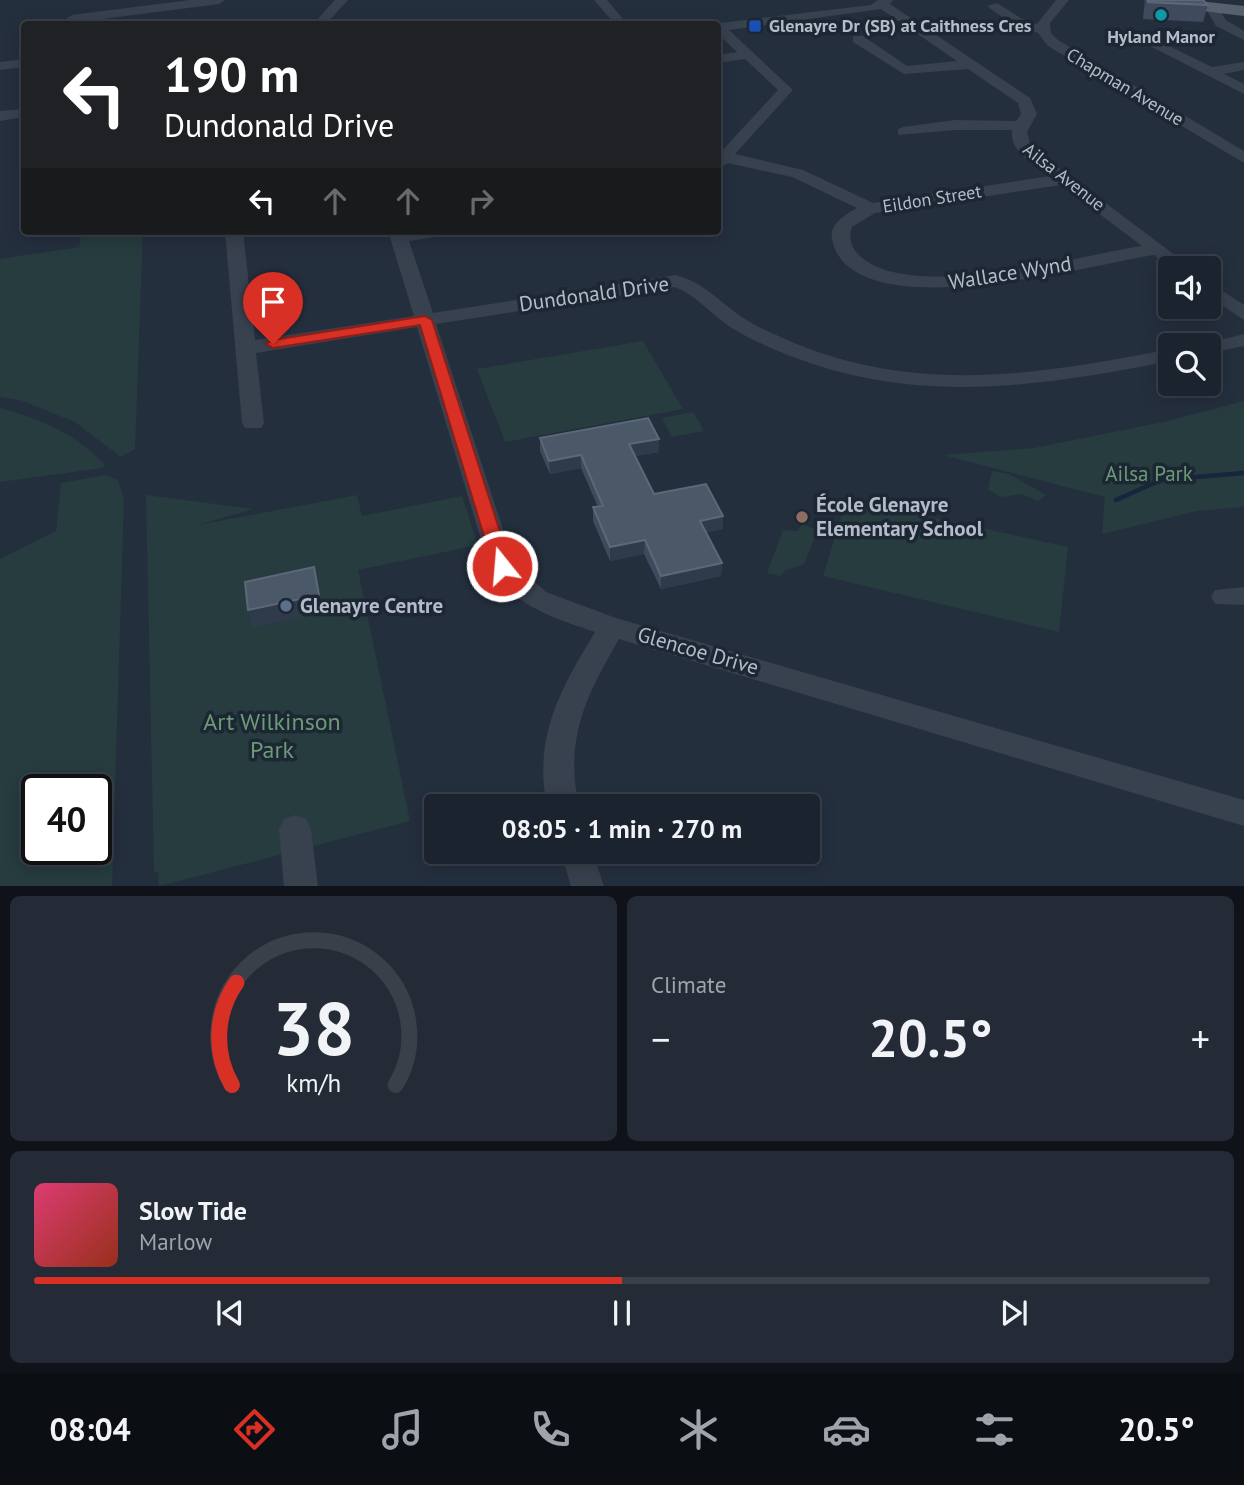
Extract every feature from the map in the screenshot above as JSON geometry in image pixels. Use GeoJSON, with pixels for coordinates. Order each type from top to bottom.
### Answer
{"type":"FeatureCollection","features":[{"type":"Feature","properties":{"kind":"main road"},"geometry":{"type":"LineString","coordinates":[[1152,0],[1244,11]]}},
{"type":"Feature","properties":{"kind":"street"},"geometry":{"type":"LineString","coordinates":[[71,21],[74,0]]}},
{"type":"Feature","properties":{"kind":"street"},"geometry":{"type":"LineString","coordinates":[[78,21],[219,0]]}},
{"type":"Feature","properties":{"kind":"street"},"geometry":{"type":"LineString","coordinates":[[322,21],[342,0]]}},
{"type":"Feature","properties":{"kind":"street"},"geometry":{"type":"LineString","coordinates":[[600,0],[618,21]]}},
{"type":"Feature","properties":{"kind":"street"},"geometry":{"type":"LineString","coordinates":[[993,6],[1019,23],[1043,30],[1043,23],[1063,0]]}},
{"type":"Feature","properties":{"kind":"street"},"geometry":{"type":"LineString","coordinates":[[721,27],[874,8],[885,2]]}},
{"type":"Feature","properties":{"kind":"street","name":"Ailsa Avenue"},"geometry":{"type":"LineString","coordinates":[[885,2],[1025,101],[1029,114],[1020,126],[1019,141],[1025,150],[1167,256]]}},
{"type":"Feature","properties":{"kind":"street"},"geometry":{"type":"LineString","coordinates":[[1211,7],[1221,23],[1244,36]]}},
{"type":"Feature","properties":{"kind":"street"},"geometry":{"type":"LineString","coordinates":[[721,30],[786,90],[721,161]]}},
{"type":"Feature","properties":{"kind":"street","name":"Chapman Avenue"},"geometry":{"type":"LineString","coordinates":[[1043,30],[1060,48],[1244,158]]}},
{"type":"Feature","properties":{"kind":"street"},"geometry":{"type":"LineString","coordinates":[[858,39],[904,70],[974,64]]}},
{"type":"Feature","properties":{"kind":"street"},"geometry":{"type":"LineString","coordinates":[[1151,41],[1244,90]]}},
{"type":"Feature","properties":{"kind":"street"},"geometry":{"type":"LineString","coordinates":[[721,59],[748,55]]}},
{"type":"Feature","properties":{"kind":"street"},"geometry":{"type":"LineString","coordinates":[[0,66],[21,63]]}},
{"type":"Feature","properties":{"kind":"street"},"geometry":{"type":"LineString","coordinates":[[1209,72],[1244,66]]}},
{"type":"Feature","properties":{"kind":"street"},"geometry":{"type":"LineString","coordinates":[[0,116],[21,113]]}},
{"type":"Feature","properties":{"kind":"street"},"geometry":{"type":"LineString","coordinates":[[903,132],[955,125],[1020,126]]}},
{"type":"Feature","properties":{"kind":"street","name":"Eildon Street"},"geometry":{"type":"LineString","coordinates":[[721,161],[797,173],[871,208],[1065,179]]}},
{"type":"Feature","properties":{"kind":"street","name":"Wallace Wynd"},"geometry":{"type":"LineString","coordinates":[[871,208],[853,218],[842,229],[840,240],[845,251],[866,268],[883,276],[921,284],[966,282],[1157,249]]}},
{"type":"Feature","properties":{"kind":"street"},"geometry":{"type":"LineString","coordinates":[[234,235],[253,423]]}},
{"type":"Feature","properties":{"kind":"street","name":"Glencoe Drive"},"geometry":{"type":"LineString","coordinates":[[398,235],[502,566],[525,593],[546,605],[612,626],[1244,813]]}},
{"type":"Feature","properties":{"kind":"street","name":"Dundonald Drive"},"geometry":{"type":"LineString","coordinates":[[246,348],[675,281],[695,288],[736,322],[796,351],[864,372],[920,381],[954,384],[1021,383],[1158,357]]}},
{"type":"Feature","properties":{"kind":"street"},"geometry":{"type":"LineString","coordinates":[[1221,297],[1244,313]]}},
{"type":"Feature","properties":{"kind":"street"},"geometry":{"type":"LineString","coordinates":[[1221,345],[1244,340]]}},
{"type":"Feature","properties":{"kind":"street"},"geometry":{"type":"LineString","coordinates":[[559,794],[555,755],[560,727],[612,626]]}},
{"type":"Feature","properties":{"kind":"street"},"geometry":{"type":"LineString","coordinates":[[295,829],[302,886]]}},
{"type":"Feature","properties":{"kind":"street"},"geometry":{"type":"LineString","coordinates":[[581,864],[588,886]]}},
{"type":"Feature","properties":{"kind":"green space"},"geometry":{"type":"Polygon","coordinates":[[[81,235],[143,235],[135,449],[121,457],[75,422],[20,400],[0,397],[0,259],[79,247],[81,235]]]}},
{"type":"Feature","properties":{"kind":"green space"},"geometry":{"type":"Polygon","coordinates":[[[643,341],[683,409],[505,442],[477,369],[643,341]]]}},
{"type":"Feature","properties":{"kind":"green space","name":"Ailsa Park"},"geometry":{"type":"Polygon","coordinates":[[[1244,401],[1244,507],[1197,511],[1102,534],[1105,497],[943,455],[1034,448],[1163,422],[1244,401]]]}},
{"type":"Feature","properties":{"kind":"green space"},"geometry":{"type":"Polygon","coordinates":[[[0,408],[30,417],[70,436],[105,465],[102,468],[0,482],[0,408]]]}},
{"type":"Feature","properties":{"kind":"green space"},"geometry":{"type":"Polygon","coordinates":[[[693,412],[704,431],[672,437],[662,418],[693,412]]]}},
{"type":"Feature","properties":{"kind":"green space"},"geometry":{"type":"Polygon","coordinates":[[[992,471],[1009,474],[1046,495],[1038,501],[1022,494],[1001,497],[988,490],[992,471]]]}},
{"type":"Feature","properties":{"kind":"green space"},"geometry":{"type":"Polygon","coordinates":[[[106,475],[118,480],[124,500],[112,886],[0,886],[0,559],[56,531],[61,483],[106,475]]]}},
{"type":"Feature","properties":{"kind":"green space","name":"Art Wilkinson Park"},"geometry":{"type":"Polygon","coordinates":[[[146,495],[253,509],[198,525],[357,495],[362,516],[462,496],[478,545],[358,570],[410,821],[159,886],[158,872],[154,872],[146,495]]]}},
{"type":"Feature","properties":{"kind":"green space"},"geometry":{"type":"Polygon","coordinates":[[[847,498],[1068,547],[1059,632],[823,576],[847,498]]]}},
{"type":"Feature","properties":{"kind":"green space"},"geometry":{"type":"Polygon","coordinates":[[[802,524],[818,530],[804,564],[784,571],[781,576],[767,573],[783,530],[798,531],[802,524]]]}},
{"type":"Feature","properties":{"kind":"building"},"geometry":{"type":"Polygon","coordinates":[[[1203,0],[1208,5],[1148,2],[1203,0]]]}},
{"type":"Feature","properties":{"kind":"building"},"geometry":{"type":"Polygon","coordinates":[[[648,418],[659,439],[629,444],[654,494],[706,484],[723,516],[700,521],[722,563],[661,576],[645,540],[610,547],[593,507],[603,506],[581,455],[549,461],[540,438],[648,418]]]}},
{"type":"Feature","properties":{"kind":"building"},"geometry":{"type":"Polygon","coordinates":[[[314,567],[319,595],[248,610],[245,582],[314,567]]]}},
{"type":"Feature","properties":{"kind":"waterway"},"geometry":{"type":"LineString","coordinates":[[1116,500],[1161,480],[1244,473]]}},
{"type":"Feature","properties":{"kind":"place","name":"Hyland Manor"},"geometry":{"type":"Point","coordinates":[1161,15]}},
{"type":"Feature","properties":{"kind":"place","name":"Glenayre Dr (SB) at Caithness Cres"},"geometry":{"type":"Point","coordinates":[755,26]}},
{"type":"Feature","properties":{"kind":"place","name":"École Glenayre Elementary School"},"geometry":{"type":"Point","coordinates":[802,517]}},
{"type":"Feature","properties":{"kind":"place","name":"Glenayre Centre"},"geometry":{"type":"Point","coordinates":[286,606]}},
{"type":"Feature","properties":{"kind":"route"},"geometry":{"type":"LineString","coordinates":[[273,344],[425,320],[502,566]]}}]}
